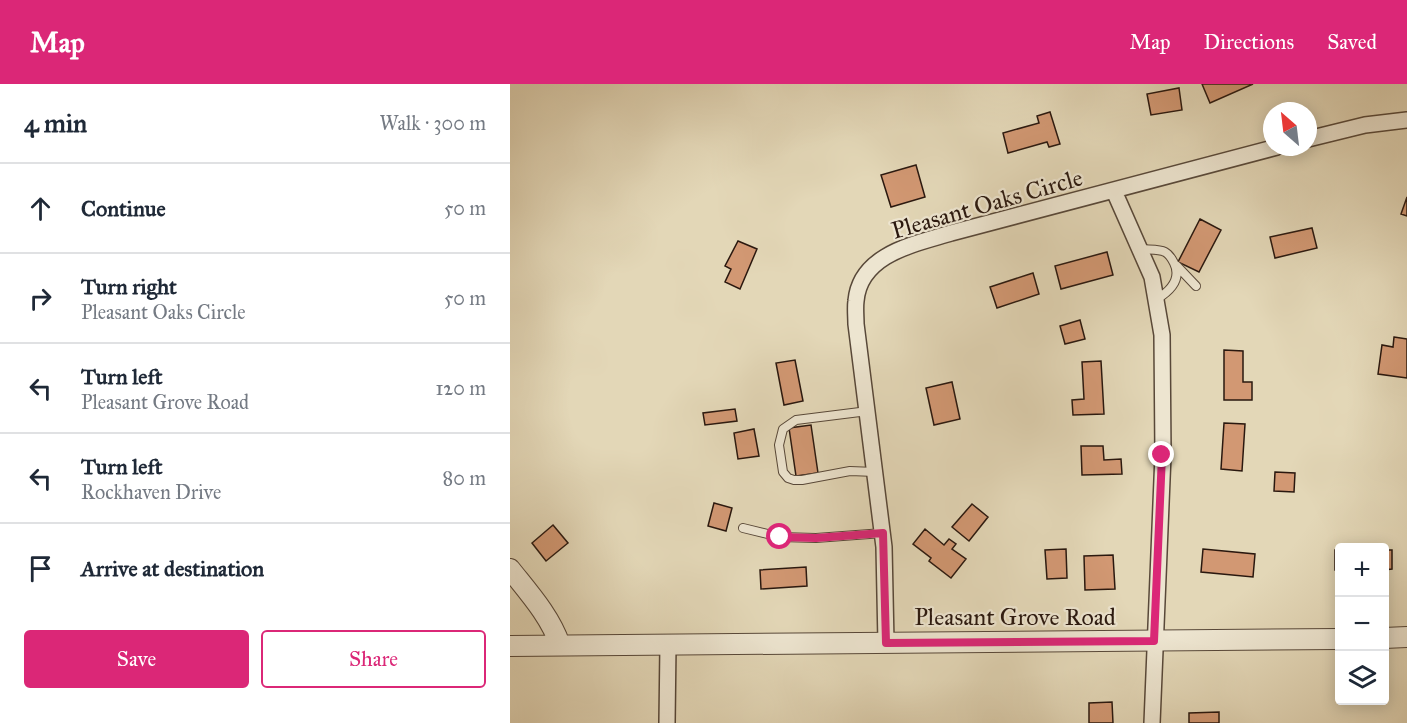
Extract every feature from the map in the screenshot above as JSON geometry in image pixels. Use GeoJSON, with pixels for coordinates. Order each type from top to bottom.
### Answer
{"type":"FeatureCollection","features":[{"type":"Feature","properties":{"kind":"street"},"geometry":{"type":"LineString","coordinates":[[1317,137],[1365,125],[1407,120]]}},
{"type":"Feature","properties":{"kind":"street","name":"Pleasant Oaks Circle"},"geometry":{"type":"LineString","coordinates":[[886,643],[883,533],[856,324],[856,300],[864,279],[876,264],[901,248],[1263,151]]}},
{"type":"Feature","properties":{"kind":"street"},"geometry":{"type":"LineString","coordinates":[[1114,191],[1152,277],[1162,335],[1164,384],[1152,723]]}},
{"type":"Feature","properties":{"kind":"street"},"geometry":{"type":"LineString","coordinates":[[510,569],[544,613],[560,645]]}},
{"type":"Feature","properties":{"kind":"street"},"geometry":{"type":"LineString","coordinates":[[1389,638],[1407,637]]}},
{"type":"Feature","properties":{"kind":"street","name":"Pleasant Grove Road"},"geometry":{"type":"LineString","coordinates":[[510,646],[1335,639]]}},
{"type":"Feature","properties":{"kind":"street"},"geometry":{"type":"LineString","coordinates":[[667,723],[668,645]]}},
{"type":"Feature","properties":{"kind":"lane"},"geometry":{"type":"LineString","coordinates":[[1141,249],[1165,251],[1197,286]]}},
{"type":"Feature","properties":{"kind":"lane"},"geometry":{"type":"LineString","coordinates":[[1157,298],[1170,290],[1173,284],[1177,270],[1174,263]]}},
{"type":"Feature","properties":{"kind":"lane"},"geometry":{"type":"LineString","coordinates":[[868,411],[796,420],[783,429],[779,444],[783,472],[788,478],[794,480],[850,471],[876,472]]}},
{"type":"Feature","properties":{"kind":"lane"},"geometry":{"type":"LineString","coordinates":[[743,528],[780,537],[816,538],[883,533]]}},
{"type":"Feature","properties":{"kind":"building"},"geometry":{"type":"Polygon","coordinates":[[[1202,84],[1253,84],[1210,103],[1202,84]]]}},
{"type":"Feature","properties":{"kind":"building"},"geometry":{"type":"Polygon","coordinates":[[[1179,88],[1182,110],[1151,115],[1147,94],[1179,88]]]}},
{"type":"Feature","properties":{"kind":"building"},"geometry":{"type":"Polygon","coordinates":[[[1050,112],[1060,144],[1049,147],[1047,142],[1008,153],[1003,133],[1039,123],[1037,116],[1050,112]]]}},
{"type":"Feature","properties":{"kind":"building"},"geometry":{"type":"Polygon","coordinates":[[[916,165],[925,197],[891,207],[881,175],[916,165]]]}},
{"type":"Feature","properties":{"kind":"building"},"geometry":{"type":"Polygon","coordinates":[[[1407,197],[1407,216],[1401,214],[1407,197]]]}},
{"type":"Feature","properties":{"kind":"building"},"geometry":{"type":"Polygon","coordinates":[[[1200,219],[1221,230],[1199,272],[1178,262],[1200,219]]]}},
{"type":"Feature","properties":{"kind":"building"},"geometry":{"type":"Polygon","coordinates":[[[1312,228],[1317,248],[1275,258],[1270,237],[1312,228]]]}},
{"type":"Feature","properties":{"kind":"building"},"geometry":{"type":"Polygon","coordinates":[[[738,241],[757,249],[740,289],[725,282],[731,269],[725,266],[738,241]]]}},
{"type":"Feature","properties":{"kind":"building"},"geometry":{"type":"Polygon","coordinates":[[[1107,252],[1113,275],[1061,289],[1055,266],[1107,252]]]}},
{"type":"Feature","properties":{"kind":"building"},"geometry":{"type":"Polygon","coordinates":[[[1033,273],[1039,294],[997,308],[990,287],[1033,273]]]}},
{"type":"Feature","properties":{"kind":"building"},"geometry":{"type":"Polygon","coordinates":[[[1080,320],[1085,339],[1065,344],[1060,326],[1080,320]]]}},
{"type":"Feature","properties":{"kind":"building"},"geometry":{"type":"Polygon","coordinates":[[[1394,337],[1407,339],[1407,378],[1378,374],[1382,345],[1393,347],[1394,337]]]}},
{"type":"Feature","properties":{"kind":"building"},"geometry":{"type":"Polygon","coordinates":[[[1224,350],[1243,351],[1243,382],[1252,382],[1252,400],[1224,400],[1224,350]]]}},
{"type":"Feature","properties":{"kind":"building"},"geometry":{"type":"Polygon","coordinates":[[[795,360],[803,401],[784,405],[776,363],[795,360]]]}},
{"type":"Feature","properties":{"kind":"building"},"geometry":{"type":"Polygon","coordinates":[[[1101,361],[1104,414],[1073,415],[1072,400],[1084,399],[1082,362],[1101,361]]]}},
{"type":"Feature","properties":{"kind":"building"},"geometry":{"type":"Polygon","coordinates":[[[952,382],[960,419],[934,425],[926,388],[952,382]]]}},
{"type":"Feature","properties":{"kind":"building"},"geometry":{"type":"Polygon","coordinates":[[[735,409],[737,421],[705,425],[703,413],[735,409]]]}},
{"type":"Feature","properties":{"kind":"building"},"geometry":{"type":"Polygon","coordinates":[[[1224,423],[1245,424],[1242,471],[1221,469],[1224,423]]]}},
{"type":"Feature","properties":{"kind":"building"},"geometry":{"type":"Polygon","coordinates":[[[811,425],[818,473],[796,476],[789,428],[811,425]]]}},
{"type":"Feature","properties":{"kind":"building"},"geometry":{"type":"Polygon","coordinates":[[[754,429],[759,456],[738,459],[734,433],[754,429]]]}},
{"type":"Feature","properties":{"kind":"building"},"geometry":{"type":"Polygon","coordinates":[[[1081,446],[1103,446],[1104,460],[1121,459],[1122,474],[1082,475],[1081,446]]]}},
{"type":"Feature","properties":{"kind":"building"},"geometry":{"type":"Polygon","coordinates":[[[1275,472],[1295,473],[1294,492],[1274,491],[1275,472]]]}},
{"type":"Feature","properties":{"kind":"building"},"geometry":{"type":"Polygon","coordinates":[[[714,503],[732,508],[726,531],[708,526],[714,503]]]}},
{"type":"Feature","properties":{"kind":"building"},"geometry":{"type":"Polygon","coordinates":[[[972,504],[988,517],[969,541],[952,527],[972,504]]]}},
{"type":"Feature","properties":{"kind":"building"},"geometry":{"type":"Polygon","coordinates":[[[553,525],[568,543],[546,561],[532,543],[553,525]]]}},
{"type":"Feature","properties":{"kind":"building"},"geometry":{"type":"Polygon","coordinates":[[[925,529],[944,545],[949,539],[956,544],[952,549],[966,559],[951,578],[929,561],[931,558],[913,544],[925,529]]]}},
{"type":"Feature","properties":{"kind":"building"},"geometry":{"type":"Polygon","coordinates":[[[1066,549],[1067,578],[1047,579],[1045,550],[1066,549]]]}},
{"type":"Feature","properties":{"kind":"building"},"geometry":{"type":"Polygon","coordinates":[[[1203,549],[1255,554],[1253,577],[1201,572],[1203,549]]]}},
{"type":"Feature","properties":{"kind":"building"},"geometry":{"type":"Polygon","coordinates":[[[1389,550],[1392,550],[1392,569],[1389,569],[1389,550]]]}},
{"type":"Feature","properties":{"kind":"building"},"geometry":{"type":"Polygon","coordinates":[[[1113,555],[1115,589],[1085,590],[1084,556],[1113,555]]]}},
{"type":"Feature","properties":{"kind":"building"},"geometry":{"type":"Polygon","coordinates":[[[806,567],[807,586],[761,589],[760,570],[806,567]]]}},
{"type":"Feature","properties":{"kind":"building"},"geometry":{"type":"Polygon","coordinates":[[[1112,702],[1113,723],[1089,723],[1089,703],[1112,702]]]}},
{"type":"Feature","properties":{"kind":"building"},"geometry":{"type":"Polygon","coordinates":[[[1219,712],[1219,723],[1189,723],[1189,713],[1219,712]]]}},
{"type":"Feature","properties":{"kind":"route"},"geometry":{"type":"LineString","coordinates":[[780,537],[816,538],[883,533],[886,643],[1154,641],[1162,455]]}}]}
